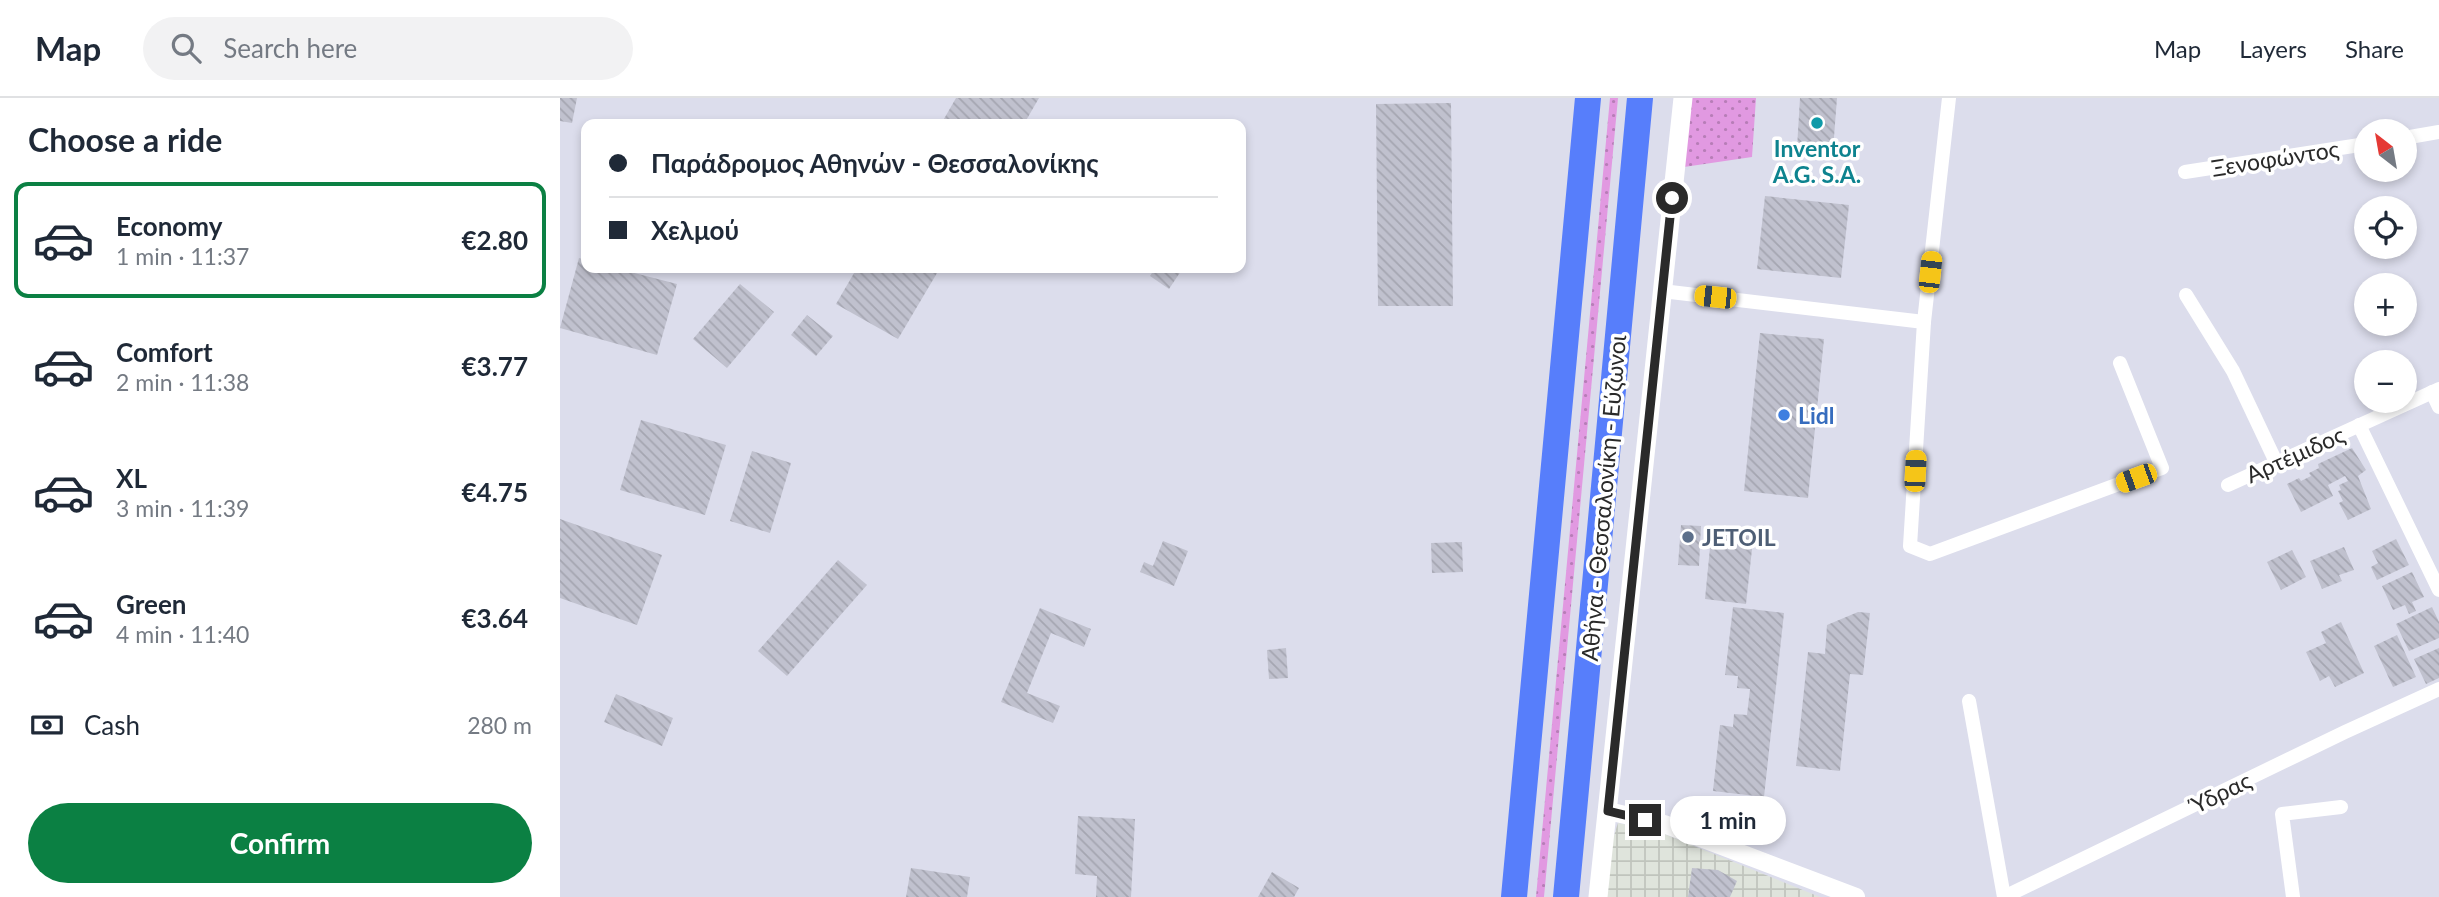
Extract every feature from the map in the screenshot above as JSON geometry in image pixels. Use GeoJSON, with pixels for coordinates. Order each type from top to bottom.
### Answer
{"type":"FeatureCollection","features":[{"type":"Feature","properties":{"kind":"highway"},"geometry":{"type":"LineString","coordinates":[[1514,897],[1588,98]]}},
{"type":"Feature","properties":{"kind":"highway","name":"Αθήνα - Θεσσαλονίκη - Εύζωνοι"},"geometry":{"type":"LineString","coordinates":[[1566,897],[1640,98]]}},
{"type":"Feature","properties":{"kind":"main road"},"geometry":{"type":"LineString","coordinates":[[1598,897],[1683,98]]}},
{"type":"Feature","properties":{"kind":"street"},"geometry":{"type":"LineString","coordinates":[[1949,98],[1924,322],[1910,546],[1930,554],[2162,468],[2120,363]]}},
{"type":"Feature","properties":{"kind":"street"},"geometry":{"type":"LineString","coordinates":[[2417,136],[2439,132]]}},
{"type":"Feature","properties":{"kind":"street","name":"Ξενοφώντος"},"geometry":{"type":"LineString","coordinates":[[2185,172],[2354,146]]}},
{"type":"Feature","properties":{"kind":"street"},"geometry":{"type":"LineString","coordinates":[[1662,291],[1924,322]]}},
{"type":"Feature","properties":{"kind":"street"},"geometry":{"type":"LineString","coordinates":[[2186,295],[2233,371],[2276,462]]}},
{"type":"Feature","properties":{"kind":"street"},"geometry":{"type":"LineString","coordinates":[[2435,391],[2439,407]]}},
{"type":"Feature","properties":{"kind":"street","name":"Αρτέμιδος"},"geometry":{"type":"LineString","coordinates":[[2228,485],[2435,391]]}},
{"type":"Feature","properties":{"kind":"street"},"geometry":{"type":"LineString","coordinates":[[2359,425],[2439,590]]}},
{"type":"Feature","properties":{"kind":"street","name":"Ύδρας"},"geometry":{"type":"LineString","coordinates":[[2004,897],[2439,689]]}},
{"type":"Feature","properties":{"kind":"street"},"geometry":{"type":"LineString","coordinates":[[1969,701],[2004,897]]}},
{"type":"Feature","properties":{"kind":"street"},"geometry":{"type":"LineString","coordinates":[[2293,897],[2281,814],[2341,807]]}},
{"type":"Feature","properties":{"kind":"street"},"geometry":{"type":"LineString","coordinates":[[1608,811],[1664,824],[1856,897]]}},
{"type":"Feature","properties":{"kind":"shaded area"},"geometry":{"type":"Polygon","coordinates":[[[1610,98],[1618,98],[1544,897],[1536,897],[1610,98]]]}},
{"type":"Feature","properties":{"kind":"shaded area"},"geometry":{"type":"Polygon","coordinates":[[[1691,98],[1756,98],[1752,157],[1684,167],[1691,98]]]}},
{"type":"Feature","properties":{"kind":"shaded area"},"geometry":{"type":"Polygon","coordinates":[[[1618,823],[1662,833],[1820,897],[1594,897],[1618,823]]]}},
{"type":"Feature","properties":{"kind":"building"},"geometry":{"type":"Polygon","coordinates":[[[560,98],[577,98],[572,123],[560,121],[560,98]]]}},
{"type":"Feature","properties":{"kind":"building"},"geometry":{"type":"Polygon","coordinates":[[[956,98],[1039,98],[1027,119],[944,119],[956,98]]]}},
{"type":"Feature","properties":{"kind":"building","name":"Inventor A.G. S.A."},"geometry":{"type":"Polygon","coordinates":[[[1800,98],[1837,98],[1833,150],[1797,148],[1800,98]]]}},
{"type":"Feature","properties":{"kind":"building"},"geometry":{"type":"Polygon","coordinates":[[[1451,103],[1453,306],[1378,306],[1376,104],[1451,103]]]}},
{"type":"Feature","properties":{"kind":"building"},"geometry":{"type":"Polygon","coordinates":[[[1765,196],[1849,205],[1841,278],[1757,269],[1765,196]]]}},
{"type":"Feature","properties":{"kind":"building"},"geometry":{"type":"Polygon","coordinates":[[[579,258],[581,273],[634,273],[677,284],[657,355],[560,328],[579,258]]]}},
{"type":"Feature","properties":{"kind":"building"},"geometry":{"type":"Polygon","coordinates":[[[854,273],[937,273],[898,339],[836,304],[854,273]]]}},
{"type":"Feature","properties":{"kind":"building"},"geometry":{"type":"Polygon","coordinates":[[[1152,273],[1180,273],[1169,289],[1150,276],[1152,273]]]}},
{"type":"Feature","properties":{"kind":"building"},"geometry":{"type":"Polygon","coordinates":[[[740,284],[774,312],[727,368],[693,339],[740,284]]]}},
{"type":"Feature","properties":{"kind":"building"},"geometry":{"type":"Polygon","coordinates":[[[807,315],[833,336],[816,356],[791,335],[807,315]]]}},
{"type":"Feature","properties":{"kind":"building","name":"Lidl"},"geometry":{"type":"Polygon","coordinates":[[[1760,333],[1824,339],[1808,498],[1744,491],[1760,333]]]}},
{"type":"Feature","properties":{"kind":"building"},"geometry":{"type":"Polygon","coordinates":[[[641,420],[726,445],[705,515],[620,490],[641,420]]]}},
{"type":"Feature","properties":{"kind":"building"},"geometry":{"type":"Polygon","coordinates":[[[2352,448],[2366,470],[2358,476],[2371,509],[2348,520],[2339,503],[2343,501],[2338,491],[2341,490],[2339,485],[2348,481],[2345,476],[2328,485],[2333,496],[2301,512],[2287,484],[2311,476],[2309,473],[2319,468],[2318,464],[2352,448]]]}},
{"type":"Feature","properties":{"kind":"building"},"geometry":{"type":"Polygon","coordinates":[[[752,451],[791,463],[770,533],[730,521],[752,451]]]}},
{"type":"Feature","properties":{"kind":"building"},"geometry":{"type":"Polygon","coordinates":[[[560,519],[662,555],[637,625],[560,598],[560,519]]]}},
{"type":"Feature","properties":{"kind":"building"},"geometry":{"type":"Polygon","coordinates":[[[1681,525],[1701,526],[1699,566],[1678,565],[1681,525]]]}},
{"type":"Feature","properties":{"kind":"building"},"geometry":{"type":"Polygon","coordinates":[[[1712,527],[1754,531],[1746,604],[1705,599],[1712,527]]]}},
{"type":"Feature","properties":{"kind":"building"},"geometry":{"type":"Polygon","coordinates":[[[2396,539],[2409,565],[2377,580],[2371,567],[2378,563],[2372,551],[2396,539]]]}},
{"type":"Feature","properties":{"kind":"building"},"geometry":{"type":"Polygon","coordinates":[[[1163,541],[1188,551],[1174,586],[1140,572],[1144,562],[1153,566],[1163,541]]]}},
{"type":"Feature","properties":{"kind":"building"},"geometry":{"type":"Polygon","coordinates":[[[1462,542],[1463,572],[1432,573],[1431,543],[1462,542]]]}},
{"type":"Feature","properties":{"kind":"building"},"geometry":{"type":"Polygon","coordinates":[[[2344,547],[2354,570],[2339,575],[2342,581],[2322,589],[2310,561],[2344,547]]]}},
{"type":"Feature","properties":{"kind":"building"},"geometry":{"type":"Polygon","coordinates":[[[2292,550],[2306,577],[2281,590],[2267,562],[2292,550]]]}},
{"type":"Feature","properties":{"kind":"building"},"geometry":{"type":"Polygon","coordinates":[[[838,560],[867,585],[787,676],[758,651],[838,560]]]}},
{"type":"Feature","properties":{"kind":"building"},"geometry":{"type":"Polygon","coordinates":[[[2412,572],[2424,597],[2412,602],[2416,611],[2409,614],[2405,605],[2393,610],[2382,586],[2412,572]]]}},
{"type":"Feature","properties":{"kind":"building"},"geometry":{"type":"Polygon","coordinates":[[[1733,607],[1784,613],[1764,797],[1713,791],[1720,725],[1733,727],[1734,714],[1747,715],[1750,689],[1737,688],[1738,676],[1725,675],[1733,607]]]}},
{"type":"Feature","properties":{"kind":"building"},"geometry":{"type":"Polygon","coordinates":[[[2432,607],[2439,622],[2439,638],[2409,651],[2396,624],[2432,607]]]}},
{"type":"Feature","properties":{"kind":"building"},"geometry":{"type":"Polygon","coordinates":[[[1040,608],[1091,629],[1084,647],[1051,633],[1027,693],[1060,706],[1053,723],[1001,702],[1040,608]]]}},
{"type":"Feature","properties":{"kind":"building"},"geometry":{"type":"Polygon","coordinates":[[[1858,612],[1870,613],[1863,675],[1850,674],[1840,771],[1796,766],[1808,652],[1825,654],[1827,625],[1858,612]]]}},
{"type":"Feature","properties":{"kind":"building"},"geometry":{"type":"Polygon","coordinates":[[[2341,622],[2364,673],[2335,687],[2329,676],[2320,681],[2306,652],[2326,643],[2321,632],[2341,622]]]}},
{"type":"Feature","properties":{"kind":"building"},"geometry":{"type":"Polygon","coordinates":[[[2397,635],[2416,677],[2393,687],[2374,646],[2397,635]]]}},
{"type":"Feature","properties":{"kind":"building"},"geometry":{"type":"Polygon","coordinates":[[[1286,648],[1288,678],[1269,679],[1267,650],[1286,648]]]}},
{"type":"Feature","properties":{"kind":"building"},"geometry":{"type":"Polygon","coordinates":[[[2439,648],[2439,678],[2426,684],[2414,659],[2439,648]]]}},
{"type":"Feature","properties":{"kind":"building"},"geometry":{"type":"Polygon","coordinates":[[[616,694],[673,718],[662,746],[604,722],[616,694]]]}},
{"type":"Feature","properties":{"kind":"building"},"geometry":{"type":"Polygon","coordinates":[[[1078,816],[1135,819],[1131,897],[1096,897],[1097,876],[1075,874],[1078,816]]]}},
{"type":"Feature","properties":{"kind":"building"},"geometry":{"type":"Polygon","coordinates":[[[911,868],[970,877],[967,897],[906,897],[911,868]]]}},
{"type":"Feature","properties":{"kind":"building"},"geometry":{"type":"Polygon","coordinates":[[[1692,868],[1718,870],[1737,881],[1730,897],[1688,897],[1692,868]]]}},
{"type":"Feature","properties":{"kind":"building"},"geometry":{"type":"Polygon","coordinates":[[[1272,872],[1299,888],[1294,897],[1258,897],[1272,872]]]}},
{"type":"Feature","properties":{"kind":"place","name":"Inventor A.G. S.A."},"geometry":{"type":"Point","coordinates":[1817,123]}},
{"type":"Feature","properties":{"kind":"place","name":"Lidl"},"geometry":{"type":"Point","coordinates":[1784,415]}},
{"type":"Feature","properties":{"kind":"place","name":"JETOIL"},"geometry":{"type":"Point","coordinates":[1688,537]}},
{"type":"Feature","properties":{"kind":"route"},"geometry":{"type":"LineString","coordinates":[[1645,820],[1608,811],[1672,198]]}}]}
